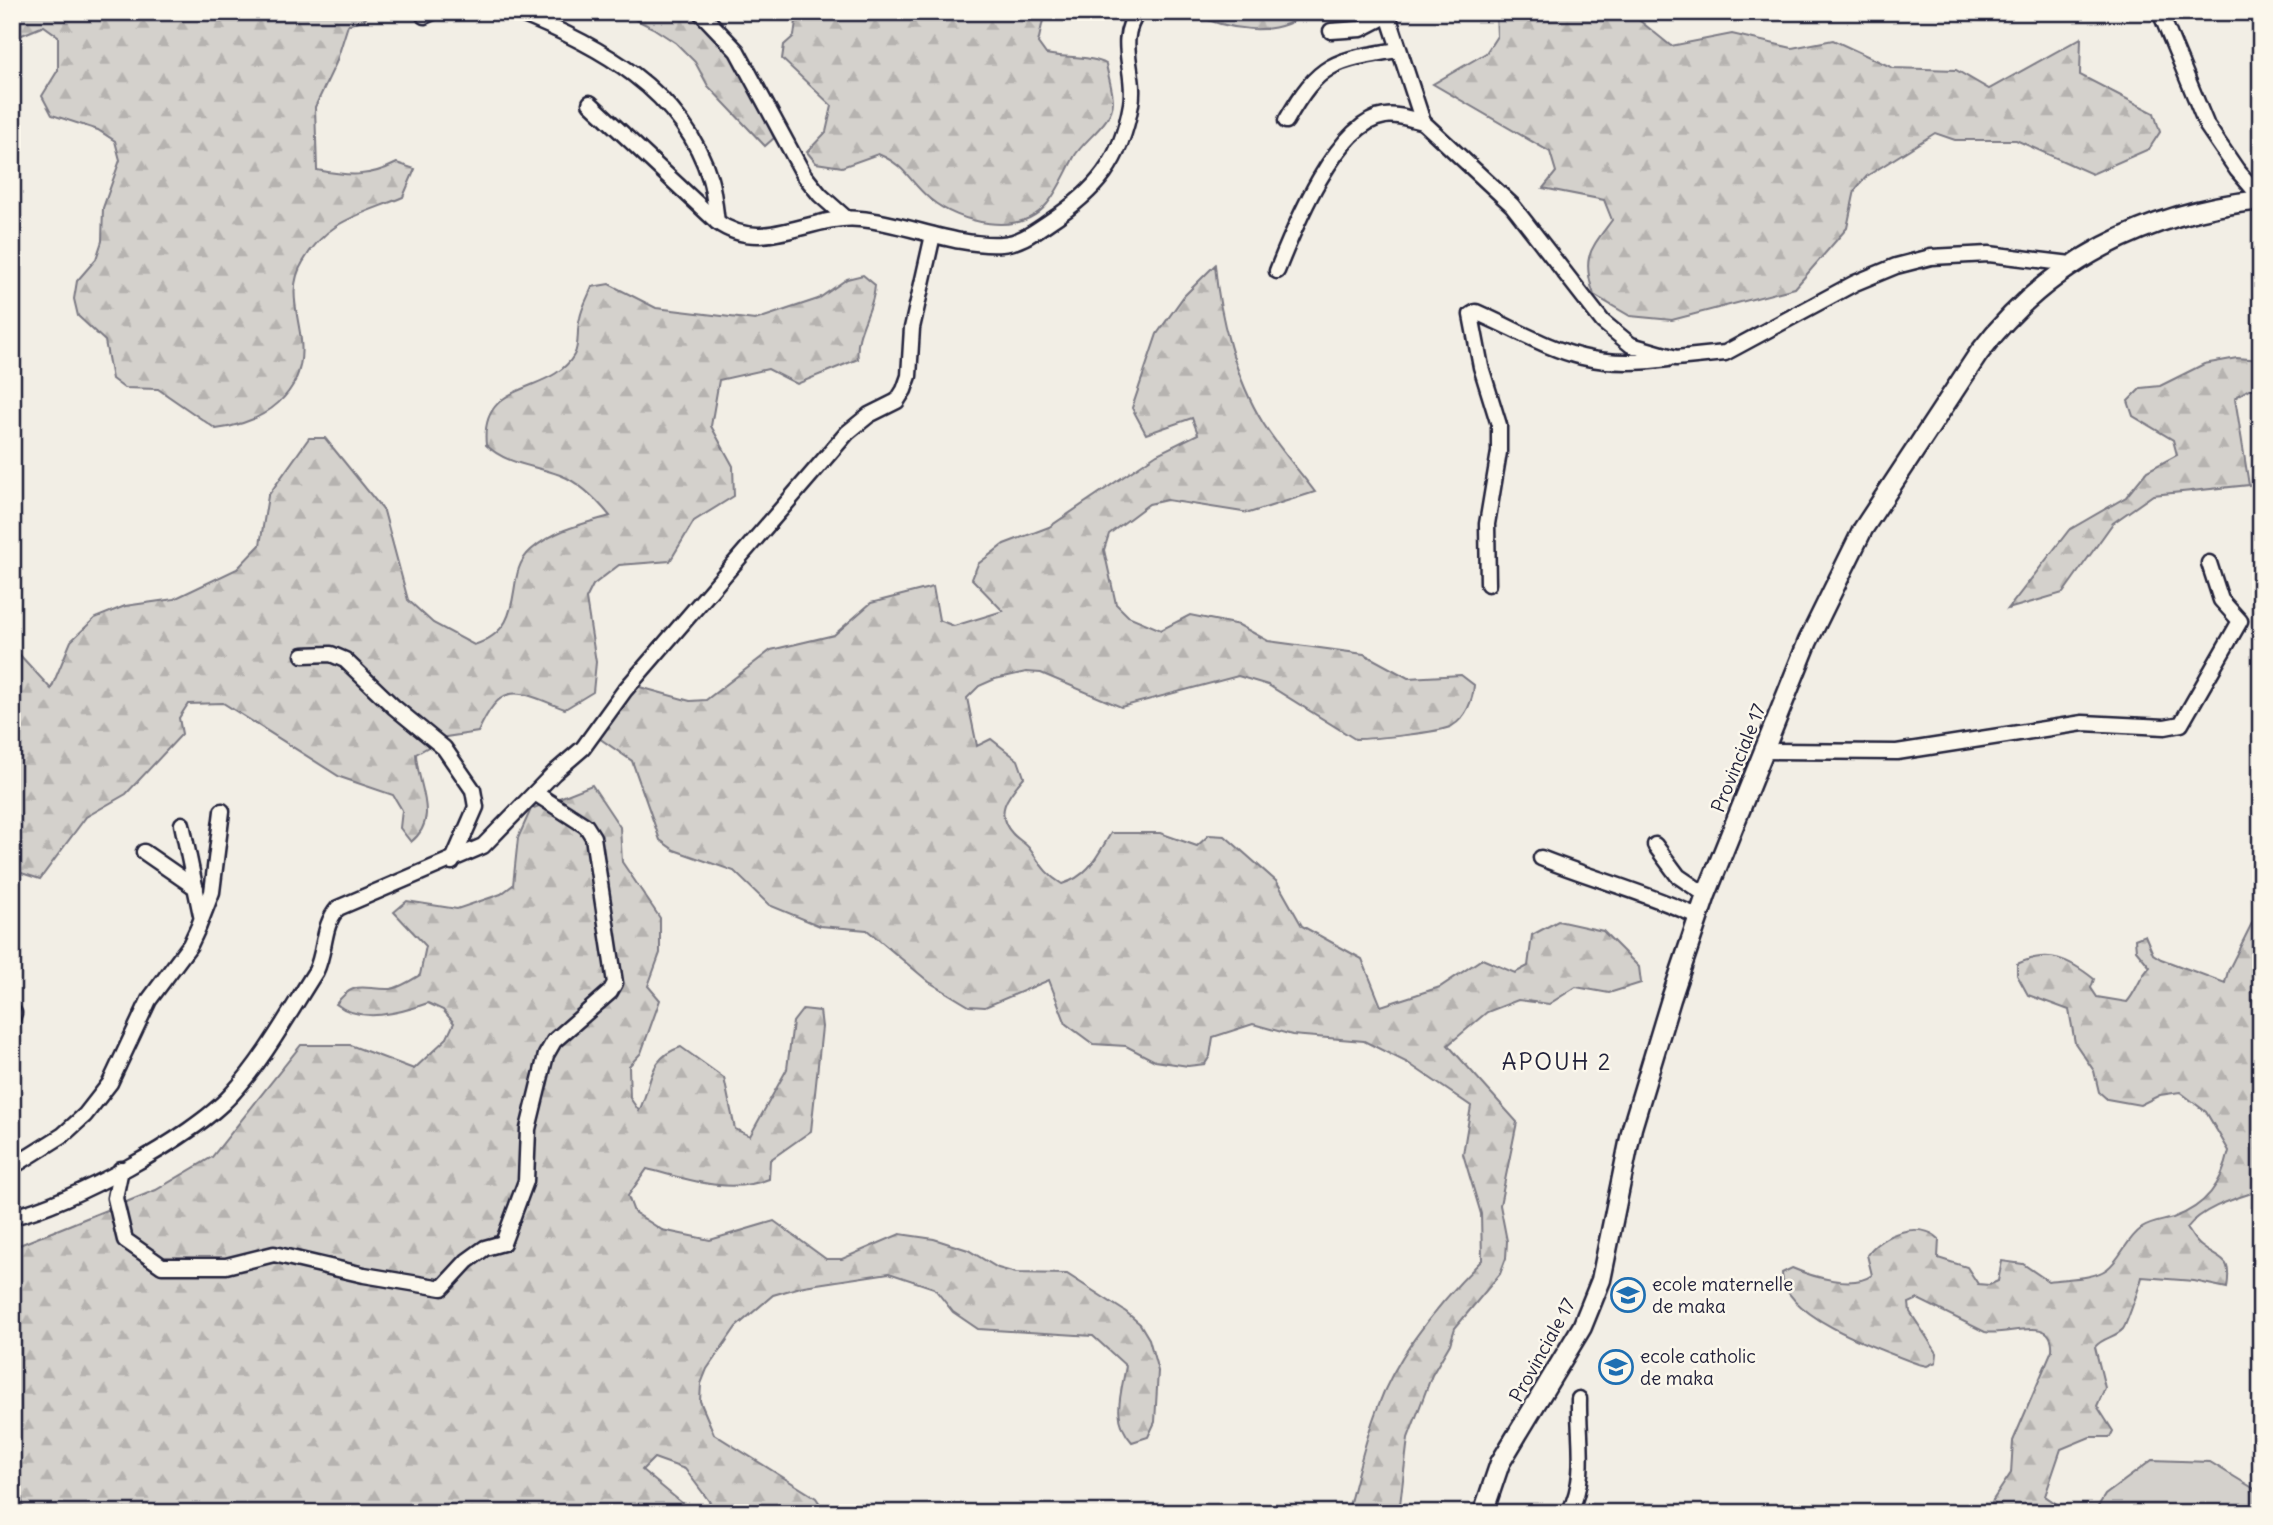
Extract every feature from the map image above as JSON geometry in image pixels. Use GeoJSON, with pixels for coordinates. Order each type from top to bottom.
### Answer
{"type":"FeatureCollection","features":[{"type":"Feature","properties":{"kind":"main road","name":"Provinciale 17"},"geometry":{"type":"LineString","coordinates":[[1483,1513],[1500,1463],[1582,1327],[1601,1280],[1632,1128],[1706,895],[1762,751],[1844,565],[1884,494],[2000,325],[2028,297],[2071,264],[2122,236],[2202,208],[2261,199]]}},
{"type":"Feature","properties":{"kind":"street"},"geometry":{"type":"LineString","coordinates":[[516,12],[600,52],[652,88],[676,115],[698,151],[710,179],[717,222]]}},
{"type":"Feature","properties":{"kind":"street"},"geometry":{"type":"LineString","coordinates":[[700,12],[737,51],[804,175],[820,195],[846,218]]}},
{"type":"Feature","properties":{"kind":"street"},"geometry":{"type":"LineString","coordinates":[[590,103],[717,222],[740,235],[752,236],[846,218],[933,235],[1001,244],[1017,241],[1055,218],[1101,180],[1116,153],[1131,105],[1133,88],[1127,35],[1138,12]]}},
{"type":"Feature","properties":{"kind":"street"},"geometry":{"type":"LineString","coordinates":[[2160,12],[2207,126],[2236,170],[2261,199]]}},
{"type":"Feature","properties":{"kind":"street"},"geometry":{"type":"LineString","coordinates":[[1331,31],[1361,29],[1388,14],[1423,121],[1512,205],[1609,329],[1631,345],[1676,358]]}},
{"type":"Feature","properties":{"kind":"street"},"geometry":{"type":"LineString","coordinates":[[1286,121],[1311,81],[1324,71],[1361,56],[1398,50]]}},
{"type":"Feature","properties":{"kind":"street"},"geometry":{"type":"LineString","coordinates":[[1277,271],[1303,205],[1348,142],[1370,122],[1384,116],[1423,121]]}},
{"type":"Feature","properties":{"kind":"street"},"geometry":{"type":"LineString","coordinates":[[12,1217],[36,1212],[201,1124],[240,1085],[270,1044],[316,971],[329,922],[338,908],[452,862],[483,846],[583,748],[625,690],[847,433],[869,415],[900,398],[909,376],[912,328],[933,235]]}},
{"type":"Feature","properties":{"kind":"street"},"geometry":{"type":"LineString","coordinates":[[1488,584],[1487,524],[1499,452],[1499,425],[1481,367],[1471,315],[1476,312],[1576,357],[1630,364],[1725,353],[1827,297],[1913,261],[1960,254],[1989,254],[2071,264]]}},
{"type":"Feature","properties":{"kind":"street"},"geometry":{"type":"LineString","coordinates":[[1762,751],[1897,752],[2065,724],[2165,727],[2181,724],[2240,621],[2221,600],[2209,563]]}},
{"type":"Feature","properties":{"kind":"street"},"geometry":{"type":"LineString","coordinates":[[303,655],[331,654],[345,660],[455,761],[473,790],[476,807],[452,862]]}},
{"type":"Feature","properties":{"kind":"street"},"geometry":{"type":"LineString","coordinates":[[121,1169],[116,1198],[125,1240],[162,1266],[226,1266],[274,1254],[364,1275],[442,1288],[467,1261],[485,1248],[503,1243],[526,1181],[528,1129],[546,1055],[554,1041],[615,986],[593,837],[586,827],[535,793]]}},
{"type":"Feature","properties":{"kind":"street"},"geometry":{"type":"LineString","coordinates":[[12,1167],[64,1135],[102,1095],[149,1000],[190,945],[214,882],[222,811]]}},
{"type":"Feature","properties":{"kind":"street"},"geometry":{"type":"LineString","coordinates":[[182,824],[201,915]]}},
{"type":"Feature","properties":{"kind":"street"},"geometry":{"type":"LineString","coordinates":[[1655,845],[1678,876],[1706,895]]}},
{"type":"Feature","properties":{"kind":"street"},"geometry":{"type":"LineString","coordinates":[[144,852],[196,888]]}},
{"type":"Feature","properties":{"kind":"street"},"geometry":{"type":"LineString","coordinates":[[1541,858],[1611,885],[1669,903],[1699,917]]}},
{"type":"Feature","properties":{"kind":"street"},"geometry":{"type":"LineString","coordinates":[[1569,1513],[1580,1490],[1582,1473],[1579,1399]]}},
{"type":"Feature","properties":{"kind":"green space"},"geometry":{"type":"Polygon","coordinates":[[[12,12],[370,12],[365,19],[348,25],[336,63],[315,107],[317,170],[358,174],[377,171],[397,163],[415,169],[403,197],[359,214],[335,227],[323,236],[303,262],[298,272],[295,291],[301,340],[297,376],[289,391],[265,413],[233,426],[216,429],[158,389],[124,388],[112,379],[105,341],[78,316],[74,299],[77,281],[96,259],[102,241],[103,208],[120,160],[115,141],[98,130],[52,115],[42,96],[58,70],[58,36],[44,26],[12,39],[12,12]]]}},
{"type":"Feature","properties":{"kind":"green space"},"geometry":{"type":"Polygon","coordinates":[[[620,12],[693,12],[746,71],[774,138],[765,146],[708,86],[695,62],[676,43],[620,12]]]}},
{"type":"Feature","properties":{"kind":"green space"},"geometry":{"type":"Polygon","coordinates":[[[786,12],[1067,12],[1043,20],[1038,43],[1046,54],[1106,64],[1113,97],[1112,109],[1103,124],[1074,157],[1051,199],[1035,215],[1005,224],[972,220],[942,208],[923,193],[902,169],[878,154],[842,167],[816,163],[807,152],[826,132],[832,106],[782,59],[784,45],[794,36],[796,21],[786,12]]]}},
{"type":"Feature","properties":{"kind":"green space"},"geometry":{"type":"Polygon","coordinates":[[[1189,12],[1306,12],[1294,21],[1280,26],[1250,29],[1218,23],[1189,12]]]}},
{"type":"Feature","properties":{"kind":"green space"},"geometry":{"type":"Polygon","coordinates":[[[1496,12],[1629,12],[1671,46],[1732,34],[1792,48],[1833,40],[1893,68],[1956,70],[1989,89],[2081,38],[2080,75],[2154,113],[2160,132],[2149,149],[2092,174],[2016,140],[1955,140],[1935,133],[1867,176],[1855,190],[1847,228],[1795,288],[1672,320],[1630,316],[1594,295],[1590,282],[1590,255],[1612,220],[1604,200],[1543,188],[1556,172],[1550,152],[1433,84],[1486,53],[1497,36],[1496,12]]]}},
{"type":"Feature","properties":{"kind":"green space"},"geometry":{"type":"Polygon","coordinates":[[[1215,265],[1220,305],[1230,347],[1253,406],[1269,432],[1315,492],[1249,513],[1167,500],[1149,504],[1109,534],[1104,550],[1116,604],[1128,616],[1161,630],[1190,615],[1239,625],[1268,641],[1364,654],[1408,678],[1461,675],[1474,685],[1472,697],[1461,718],[1445,729],[1355,739],[1268,685],[1238,676],[1121,707],[1041,673],[1026,672],[995,679],[979,686],[967,698],[977,746],[991,739],[1018,760],[1024,777],[1005,804],[1003,811],[1006,825],[1029,848],[1047,872],[1062,884],[1086,870],[1111,833],[1160,833],[1197,846],[1209,835],[1225,836],[1277,882],[1302,926],[1362,959],[1381,1006],[1440,987],[1482,959],[1515,973],[1528,966],[1532,935],[1558,921],[1603,931],[1639,967],[1641,983],[1609,993],[1576,987],[1549,1004],[1518,1000],[1487,1012],[1448,1045],[1517,1122],[1500,1205],[1507,1241],[1506,1258],[1500,1274],[1455,1328],[1450,1344],[1432,1375],[1408,1438],[1399,1513],[1347,1513],[1364,1447],[1385,1389],[1408,1349],[1436,1310],[1482,1260],[1481,1214],[1463,1154],[1471,1106],[1408,1063],[1364,1041],[1292,1035],[1253,1024],[1213,1037],[1210,1056],[1205,1064],[1188,1066],[1155,1061],[1126,1046],[1093,1044],[1066,1024],[1049,980],[985,1007],[969,1006],[929,982],[867,930],[820,926],[769,905],[734,871],[674,850],[660,840],[632,761],[599,738],[636,686],[690,701],[706,700],[771,650],[834,635],[871,603],[933,587],[939,620],[954,626],[1003,611],[972,579],[978,564],[1004,544],[1049,527],[1157,454],[1198,434],[1192,418],[1146,434],[1132,408],[1157,334],[1184,296],[1215,265]]]}},
{"type":"Feature","properties":{"kind":"green space"},"geometry":{"type":"Polygon","coordinates":[[[863,275],[875,285],[861,331],[858,359],[797,384],[768,369],[719,380],[711,426],[733,466],[734,496],[694,521],[670,561],[619,565],[593,585],[586,599],[596,662],[593,692],[565,709],[523,694],[504,696],[495,703],[478,732],[446,737],[416,754],[426,812],[420,833],[411,842],[400,828],[402,810],[393,795],[340,777],[223,703],[188,704],[179,718],[182,734],[126,794],[86,817],[40,879],[12,870],[12,665],[19,654],[51,689],[71,641],[95,618],[125,606],[174,599],[237,569],[260,545],[268,496],[309,438],[325,438],[384,511],[408,600],[433,623],[474,645],[492,637],[503,626],[513,600],[517,573],[531,550],[559,533],[610,516],[588,492],[568,478],[512,461],[486,445],[487,424],[494,408],[519,390],[550,377],[563,368],[574,355],[581,314],[592,287],[609,284],[656,308],[755,320],[818,299],[847,279],[863,275]]]}},
{"type":"Feature","properties":{"kind":"green space"},"geometry":{"type":"Polygon","coordinates":[[[2237,358],[2261,360],[2261,389],[2249,389],[2235,398],[2249,485],[2153,495],[2113,523],[2063,593],[2008,609],[2069,530],[2126,497],[2147,471],[2177,455],[2173,440],[2133,416],[2128,401],[2141,388],[2160,386],[2204,364],[2237,358]]]}},
{"type":"Feature","properties":{"kind":"green space"},"geometry":{"type":"Polygon","coordinates":[[[592,785],[620,827],[622,862],[660,918],[660,953],[648,986],[660,1000],[641,1053],[629,1066],[630,1098],[639,1111],[656,1065],[670,1052],[681,1047],[724,1078],[735,1129],[750,1136],[787,1069],[793,1022],[803,1009],[820,1011],[822,1027],[811,1131],[770,1160],[769,1179],[754,1184],[723,1186],[647,1169],[628,1196],[634,1212],[662,1230],[710,1240],[774,1221],[826,1259],[842,1259],[900,1234],[934,1239],[968,1250],[998,1268],[1016,1273],[1067,1274],[1126,1312],[1140,1324],[1149,1339],[1158,1371],[1155,1422],[1148,1437],[1132,1442],[1126,1433],[1119,1406],[1126,1366],[1093,1336],[978,1329],[953,1312],[934,1288],[889,1273],[804,1286],[773,1295],[736,1327],[707,1369],[701,1384],[700,1401],[714,1434],[816,1498],[826,1513],[718,1513],[685,1469],[654,1458],[642,1470],[694,1513],[25,1513],[12,1458],[12,1248],[156,1190],[212,1157],[301,1045],[350,1045],[414,1069],[447,1038],[454,1023],[443,1010],[428,1003],[393,1013],[369,1015],[357,1014],[336,1004],[354,989],[394,988],[420,975],[426,946],[394,912],[407,901],[457,909],[501,894],[513,885],[518,838],[531,809],[592,785]]]}},
{"type":"Feature","properties":{"kind":"green space"},"geometry":{"type":"Polygon","coordinates":[[[2261,905],[2261,1020],[2257,1023],[2256,1033],[2261,1042],[2261,1190],[2211,1209],[2187,1228],[2199,1244],[2227,1265],[2227,1288],[2194,1281],[2142,1277],[2123,1329],[2095,1347],[2105,1388],[2097,1406],[2113,1431],[2110,1437],[2090,1437],[2061,1449],[2045,1496],[2070,1513],[1989,1513],[1993,1500],[2011,1473],[2013,1441],[2052,1350],[2051,1339],[2046,1332],[2028,1329],[1985,1332],[1918,1299],[1909,1303],[1910,1312],[1937,1353],[1936,1362],[1927,1366],[1918,1364],[1859,1341],[1815,1317],[1798,1304],[1786,1289],[1782,1273],[1792,1268],[1833,1280],[1864,1279],[1872,1275],[1867,1255],[1873,1248],[1891,1236],[1912,1230],[1931,1233],[1939,1239],[1938,1258],[1967,1267],[1978,1284],[1989,1285],[1998,1281],[2002,1261],[2023,1264],[2048,1281],[2086,1277],[2101,1273],[2112,1265],[2142,1228],[2173,1218],[2195,1207],[2217,1184],[2229,1151],[2206,1112],[2180,1092],[2160,1095],[2140,1105],[2107,1099],[2099,1092],[2094,1071],[2075,1043],[2069,1010],[2028,995],[2017,975],[2017,964],[2039,957],[2058,958],[2076,966],[2094,979],[2091,988],[2097,997],[2127,1002],[2150,967],[2136,950],[2135,939],[2145,935],[2153,954],[2161,959],[2225,983],[2228,971],[2261,905]]]}},
{"type":"Feature","properties":{"kind":"green space"},"geometry":{"type":"Polygon","coordinates":[[[2152,1460],[2210,1462],[2261,1493],[2261,1513],[2094,1513],[2105,1495],[2152,1460]]]}},
{"type":"Feature","properties":{"kind":"place","name":"ecole maternelle de maka"},"geometry":{"type":"Point","coordinates":[1628,1295]}},
{"type":"Feature","properties":{"kind":"place","name":"ecole catholic de maka"},"geometry":{"type":"Point","coordinates":[1616,1367]}},
{"type":"Feature","properties":{"kind":"district","name":"APOUH 2"},"geometry":{"type":"Point","coordinates":[1557,1062]}}]}
